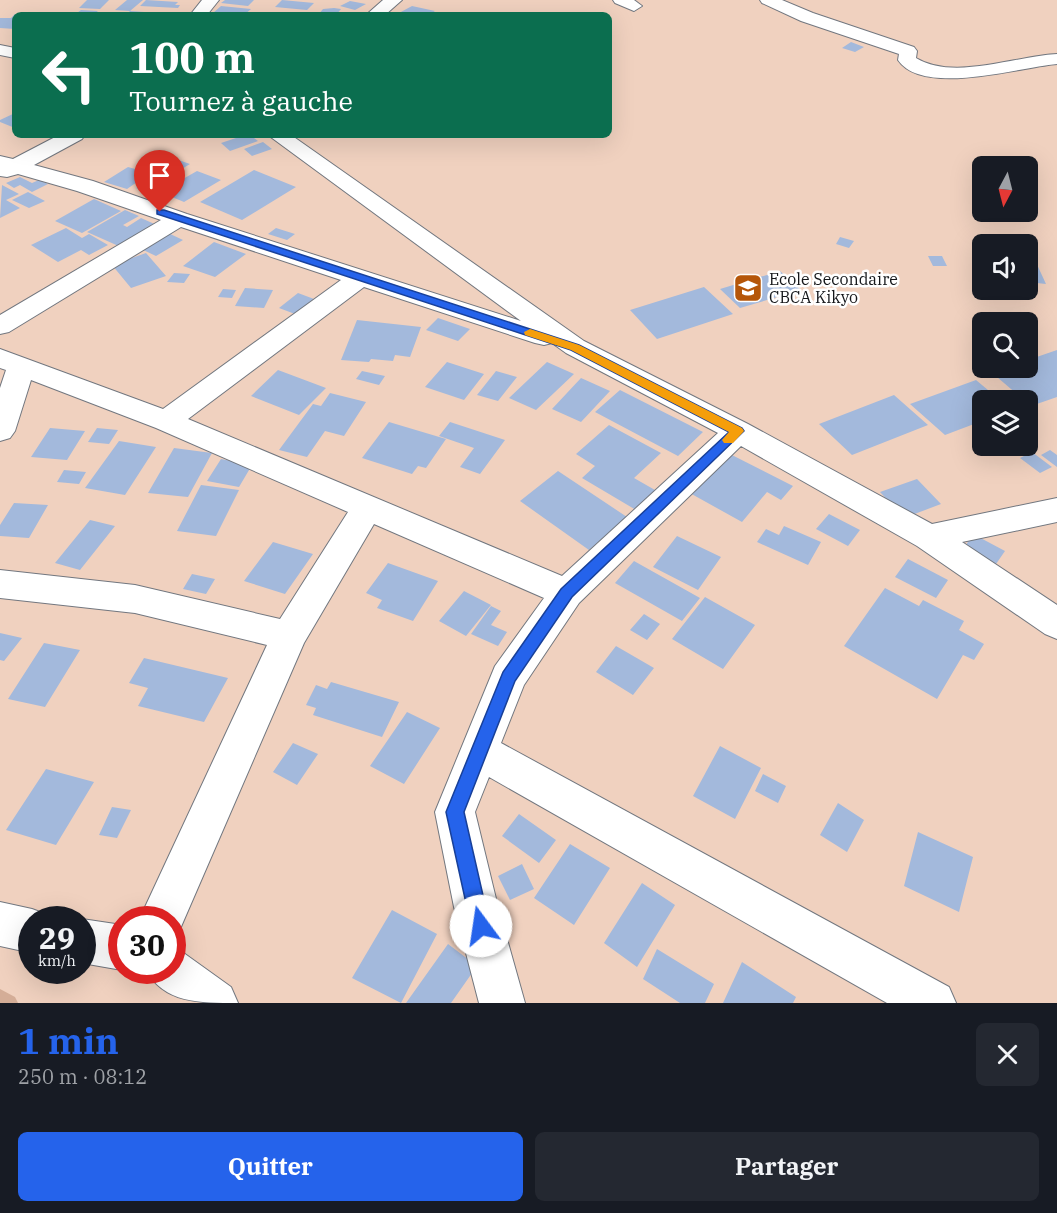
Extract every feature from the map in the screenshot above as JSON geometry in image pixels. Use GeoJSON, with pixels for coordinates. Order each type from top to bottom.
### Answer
{"type":"FeatureCollection","features":[{"type":"Feature","properties":{"kind":"street"},"geometry":{"type":"LineString","coordinates":[[201,12],[211,0]]}},
{"type":"Feature","properties":{"kind":"street"},"geometry":{"type":"LineString","coordinates":[[367,0],[385,7]]}},
{"type":"Feature","properties":{"kind":"street"},"geometry":{"type":"LineString","coordinates":[[768,0],[807,17],[908,51],[907,60],[923,70],[988,71],[1040,60],[1057,59]]}},
{"type":"Feature","properties":{"kind":"street"},"geometry":{"type":"LineString","coordinates":[[5,168],[69,138]]}},
{"type":"Feature","properties":{"kind":"street"},"geometry":{"type":"LineString","coordinates":[[289,139],[575,347],[738,431],[929,537],[1057,624]]}},
{"type":"Feature","properties":{"kind":"street"},"geometry":{"type":"LineString","coordinates":[[5,168],[85,186],[179,219],[575,347]]}},
{"type":"Feature","properties":{"kind":"street"},"geometry":{"type":"LineString","coordinates":[[0,326],[179,219]]}},
{"type":"Feature","properties":{"kind":"street"},"geometry":{"type":"LineString","coordinates":[[166,421],[361,277]]}},
{"type":"Feature","properties":{"kind":"street"},"geometry":{"type":"LineString","coordinates":[[0,431],[11,362],[166,421],[567,593]]}},
{"type":"Feature","properties":{"kind":"street"},"geometry":{"type":"LineString","coordinates":[[502,1003],[476,907],[455,812],[508,677],[567,593],[738,431]]}},
{"type":"Feature","properties":{"kind":"street"},"geometry":{"type":"LineString","coordinates":[[166,906],[289,636],[367,509]]}},
{"type":"Feature","properties":{"kind":"street"},"geometry":{"type":"LineString","coordinates":[[929,537],[1057,510]]}},
{"type":"Feature","properties":{"kind":"street"},"geometry":{"type":"LineString","coordinates":[[0,584],[135,599],[289,636]]}},
{"type":"Feature","properties":{"kind":"street"},"geometry":{"type":"LineString","coordinates":[[480,752],[933,1003]]}},
{"type":"Feature","properties":{"kind":"street"},"geometry":{"type":"LineString","coordinates":[[0,924],[18,928]]}},
{"type":"Feature","properties":{"kind":"street"},"geometry":{"type":"LineString","coordinates":[[186,982],[215,1003]]}},
{"type":"Feature","properties":{"kind":"shaded area"},"geometry":{"type":"Polygon","coordinates":[[[0,0],[1057,0],[1057,1003],[0,1003],[0,0]]]}},
{"type":"Feature","properties":{"kind":"building"},"geometry":{"type":"Polygon","coordinates":[[[87,0],[109,0],[100,9],[79,8],[87,0]]]}},
{"type":"Feature","properties":{"kind":"building"},"geometry":{"type":"Polygon","coordinates":[[[127,0],[143,0],[130,11],[115,10],[127,0]]]}},
{"type":"Feature","properties":{"kind":"building"},"geometry":{"type":"Polygon","coordinates":[[[146,0],[178,2],[175,5],[180,5],[178,8],[140,6],[146,0]]]}},
{"type":"Feature","properties":{"kind":"building"},"geometry":{"type":"Polygon","coordinates":[[[225,0],[254,0],[248,6],[221,3],[225,0]]]}},
{"type":"Feature","properties":{"kind":"building"},"geometry":{"type":"Polygon","coordinates":[[[282,0],[314,3],[307,10],[275,7],[282,0]]]}},
{"type":"Feature","properties":{"kind":"building"},"geometry":{"type":"Polygon","coordinates":[[[350,1],[366,4],[355,10],[340,6],[350,1]]]}},
{"type":"Feature","properties":{"kind":"building"},"geometry":{"type":"Polygon","coordinates":[[[221,6],[251,9],[248,12],[214,12],[221,6]]]}},
{"type":"Feature","properties":{"kind":"building"},"geometry":{"type":"Polygon","coordinates":[[[412,6],[435,11],[434,12],[401,12],[412,6]]]}},
{"type":"Feature","properties":{"kind":"building"},"geometry":{"type":"Polygon","coordinates":[[[323,9],[341,9],[338,12],[320,12],[323,9]]]}},
{"type":"Feature","properties":{"kind":"building"},"geometry":{"type":"Polygon","coordinates":[[[81,10],[98,11],[97,12],[78,12],[81,10]]]}},
{"type":"Feature","properties":{"kind":"building"},"geometry":{"type":"Polygon","coordinates":[[[0,18],[11,18],[12,29],[0,28],[0,18]]]}},
{"type":"Feature","properties":{"kind":"building"},"geometry":{"type":"Polygon","coordinates":[[[851,42],[864,47],[855,52],[842,48],[851,42]]]}},
{"type":"Feature","properties":{"kind":"building"},"geometry":{"type":"Polygon","coordinates":[[[12,114],[12,127],[0,122],[12,114]]]}},
{"type":"Feature","properties":{"kind":"building"},"geometry":{"type":"Polygon","coordinates":[[[236,138],[254,138],[258,141],[230,151],[221,143],[236,138]]]}},
{"type":"Feature","properties":{"kind":"building"},"geometry":{"type":"Polygon","coordinates":[[[263,142],[272,149],[252,156],[244,149],[263,142]]]}},
{"type":"Feature","properties":{"kind":"building"},"geometry":{"type":"Polygon","coordinates":[[[161,154],[190,164],[170,176],[140,166],[161,154]]]}},
{"type":"Feature","properties":{"kind":"building"},"geometry":{"type":"Polygon","coordinates":[[[128,167],[146,172],[136,179],[140,180],[127,189],[104,182],[128,167]]]}},
{"type":"Feature","properties":{"kind":"building"},"geometry":{"type":"Polygon","coordinates":[[[254,170],[296,187],[242,220],[200,202],[254,170]]]}},
{"type":"Feature","properties":{"kind":"building"},"geometry":{"type":"Polygon","coordinates":[[[197,171],[221,180],[184,202],[160,192],[197,171]]]}},
{"type":"Feature","properties":{"kind":"building"},"geometry":{"type":"Polygon","coordinates":[[[20,177],[32,183],[39,180],[48,184],[32,192],[20,185],[14,188],[6,183],[20,177]]]}},
{"type":"Feature","properties":{"kind":"building"},"geometry":{"type":"Polygon","coordinates":[[[150,180],[161,183],[147,192],[136,188],[150,180]]]}},
{"type":"Feature","properties":{"kind":"building"},"geometry":{"type":"Polygon","coordinates":[[[2,185],[19,194],[6,200],[20,208],[0,218],[2,185]]]}},
{"type":"Feature","properties":{"kind":"building"},"geometry":{"type":"Polygon","coordinates":[[[28,192],[45,201],[29,208],[12,200],[28,192]]]}},
{"type":"Feature","properties":{"kind":"building"},"geometry":{"type":"Polygon","coordinates":[[[94,199],[121,211],[82,233],[55,221],[94,199]]]}},
{"type":"Feature","properties":{"kind":"building"},"geometry":{"type":"Polygon","coordinates":[[[125,210],[139,216],[123,225],[127,227],[141,218],[159,226],[123,248],[87,232],[125,210]]]}},
{"type":"Feature","properties":{"kind":"building"},"geometry":{"type":"Polygon","coordinates":[[[66,228],[82,238],[89,234],[108,245],[89,255],[81,250],[58,262],[31,245],[66,228]]]}},
{"type":"Feature","properties":{"kind":"building"},"geometry":{"type":"Polygon","coordinates":[[[276,228],[295,234],[287,240],[268,234],[276,228]]]}},
{"type":"Feature","properties":{"kind":"building"},"geometry":{"type":"Polygon","coordinates":[[[166,232],[183,240],[156,256],[139,248],[166,232]]]}},
{"type":"Feature","properties":{"kind":"building"},"geometry":{"type":"Polygon","coordinates":[[[840,237],[854,241],[849,248],[836,244],[840,237]]]}},
{"type":"Feature","properties":{"kind":"building"},"geometry":{"type":"Polygon","coordinates":[[[214,242],[246,254],[215,277],[183,266],[214,242]]]}},
{"type":"Feature","properties":{"kind":"building"},"geometry":{"type":"Polygon","coordinates":[[[146,253],[166,276],[131,288],[112,265],[146,253]]]}},
{"type":"Feature","properties":{"kind":"building"},"geometry":{"type":"Polygon","coordinates":[[[928,256],[942,256],[947,266],[933,266],[928,256]]]}},
{"type":"Feature","properties":{"kind":"building"},"geometry":{"type":"Polygon","coordinates":[[[1038,267],[1046,284],[1038,283],[1038,267]]]}},
{"type":"Feature","properties":{"kind":"building"},"geometry":{"type":"Polygon","coordinates":[[[780,271],[801,290],[740,308],[720,289],[780,271]]]}},
{"type":"Feature","properties":{"kind":"building"},"geometry":{"type":"Polygon","coordinates":[[[174,273],[190,274],[184,283],[167,282],[174,273]]]}},
{"type":"Feature","properties":{"kind":"building"},"geometry":{"type":"Polygon","coordinates":[[[704,287],[733,314],[657,339],[630,310],[704,287]]]}},
{"type":"Feature","properties":{"kind":"building"},"geometry":{"type":"Polygon","coordinates":[[[245,288],[273,290],[264,308],[235,306],[245,288]]]}},
{"type":"Feature","properties":{"kind":"building"},"geometry":{"type":"Polygon","coordinates":[[[223,289],[236,290],[232,298],[218,297],[223,289]]]}},
{"type":"Feature","properties":{"kind":"building"},"geometry":{"type":"Polygon","coordinates":[[[298,293],[314,299],[295,314],[279,308],[298,293]]]}},
{"type":"Feature","properties":{"kind":"building"},"geometry":{"type":"Polygon","coordinates":[[[438,318],[470,329],[458,341],[426,330],[438,318]]]}},
{"type":"Feature","properties":{"kind":"building"},"geometry":{"type":"Polygon","coordinates":[[[357,320],[421,327],[410,357],[395,355],[393,361],[341,360],[357,320]]]}},
{"type":"Feature","properties":{"kind":"building"},"geometry":{"type":"Polygon","coordinates":[[[1057,350],[1057,397],[1038,404],[1038,390],[1012,390],[998,378],[1038,378],[1038,357],[1057,350]]]}},
{"type":"Feature","properties":{"kind":"building"},"geometry":{"type":"Polygon","coordinates":[[[447,362],[484,374],[464,400],[425,387],[447,362]]]}},
{"type":"Feature","properties":{"kind":"building"},"geometry":{"type":"Polygon","coordinates":[[[547,362],[574,374],[536,410],[509,398],[547,362]]]}},
{"type":"Feature","properties":{"kind":"building"},"geometry":{"type":"Polygon","coordinates":[[[278,370],[326,388],[299,415],[251,396],[278,370]]]}},
{"type":"Feature","properties":{"kind":"building"},"geometry":{"type":"Polygon","coordinates":[[[362,371],[385,376],[379,385],[356,379],[362,371]]]}},
{"type":"Feature","properties":{"kind":"building"},"geometry":{"type":"Polygon","coordinates":[[[496,371],[517,377],[498,401],[477,395],[496,371]]]}},
{"type":"Feature","properties":{"kind":"building"},"geometry":{"type":"Polygon","coordinates":[[[581,378],[610,391],[581,422],[552,409],[581,378]]]}},
{"type":"Feature","properties":{"kind":"building"},"geometry":{"type":"Polygon","coordinates":[[[976,380],[988,390],[972,390],[972,425],[945,435],[910,404],[976,380]]]}},
{"type":"Feature","properties":{"kind":"building"},"geometry":{"type":"Polygon","coordinates":[[[620,390],[703,432],[678,456],[595,412],[620,390]]]}},
{"type":"Feature","properties":{"kind":"building"},"geometry":{"type":"Polygon","coordinates":[[[330,393],[366,402],[344,436],[325,431],[307,457],[279,450],[313,404],[321,406],[330,393]]]}},
{"type":"Feature","properties":{"kind":"building"},"geometry":{"type":"Polygon","coordinates":[[[894,395],[928,425],[852,455],[819,424],[894,395]]]}},
{"type":"Feature","properties":{"kind":"building"},"geometry":{"type":"Polygon","coordinates":[[[389,422],[446,439],[426,468],[418,466],[412,474],[362,458],[389,422]]]}},
{"type":"Feature","properties":{"kind":"building"},"geometry":{"type":"Polygon","coordinates":[[[450,422],[505,440],[480,474],[460,467],[474,448],[439,436],[450,422]]]}},
{"type":"Feature","properties":{"kind":"building"},"geometry":{"type":"Polygon","coordinates":[[[609,425],[661,453],[634,478],[655,490],[636,510],[582,478],[595,466],[576,454],[609,425]]]}},
{"type":"Feature","properties":{"kind":"building"},"geometry":{"type":"Polygon","coordinates":[[[50,428],[85,431],[67,460],[31,457],[50,428]]]}},
{"type":"Feature","properties":{"kind":"building"},"geometry":{"type":"Polygon","coordinates":[[[97,428],[118,430],[109,444],[88,442],[97,428]]]}},
{"type":"Feature","properties":{"kind":"building"},"geometry":{"type":"Polygon","coordinates":[[[119,441],[156,447],[125,495],[85,488],[119,441]]]}},
{"type":"Feature","properties":{"kind":"building"},"geometry":{"type":"Polygon","coordinates":[[[174,448],[212,453],[188,497],[148,493],[174,448]]]}},
{"type":"Feature","properties":{"kind":"building"},"geometry":{"type":"Polygon","coordinates":[[[1050,450],[1057,455],[1057,467],[1041,455],[1050,450]]]}},
{"type":"Feature","properties":{"kind":"building"},"geometry":{"type":"Polygon","coordinates":[[[726,452],[793,486],[781,500],[767,492],[742,522],[688,492],[726,452]]]}},
{"type":"Feature","properties":{"kind":"building"},"geometry":{"type":"Polygon","coordinates":[[[1037,456],[1052,467],[1040,473],[1020,458],[1037,456]]]}},
{"type":"Feature","properties":{"kind":"building"},"geometry":{"type":"Polygon","coordinates":[[[221,459],[252,465],[239,487],[207,481],[221,459]]]}},
{"type":"Feature","properties":{"kind":"building"},"geometry":{"type":"Polygon","coordinates":[[[64,470],[86,472],[79,484],[57,482],[64,470]]]}},
{"type":"Feature","properties":{"kind":"building"},"geometry":{"type":"Polygon","coordinates":[[[558,471],[627,517],[589,550],[520,501],[558,471]]]}},
{"type":"Feature","properties":{"kind":"building"},"geometry":{"type":"Polygon","coordinates":[[[917,479],[941,504],[904,518],[880,492],[917,479]]]}},
{"type":"Feature","properties":{"kind":"building"},"geometry":{"type":"Polygon","coordinates":[[[201,485],[239,490],[216,536],[177,531],[201,485]]]}},
{"type":"Feature","properties":{"kind":"building"},"geometry":{"type":"Polygon","coordinates":[[[14,503],[48,505],[29,538],[0,536],[0,525],[14,503]]]}},
{"type":"Feature","properties":{"kind":"building"},"geometry":{"type":"Polygon","coordinates":[[[829,514],[860,530],[848,546],[816,529],[829,514]]]}},
{"type":"Feature","properties":{"kind":"building"},"geometry":{"type":"Polygon","coordinates":[[[90,520],[115,526],[80,570],[55,563],[90,520]]]}},
{"type":"Feature","properties":{"kind":"building"},"geometry":{"type":"Polygon","coordinates":[[[784,526],[821,542],[808,565],[757,542],[766,529],[779,535],[784,526]]]}},
{"type":"Feature","properties":{"kind":"building"},"geometry":{"type":"Polygon","coordinates":[[[973,534],[1005,551],[996,564],[964,548],[973,534]]]}},
{"type":"Feature","properties":{"kind":"building"},"geometry":{"type":"Polygon","coordinates":[[[677,536],[721,557],[698,590],[653,567],[677,536]]]}},
{"type":"Feature","properties":{"kind":"building"},"geometry":{"type":"Polygon","coordinates":[[[273,542],[313,554],[285,594],[244,581],[273,542]]]}},
{"type":"Feature","properties":{"kind":"building"},"geometry":{"type":"Polygon","coordinates":[[[908,559],[948,580],[936,598],[895,577],[908,559]]]}},
{"type":"Feature","properties":{"kind":"building"},"geometry":{"type":"Polygon","coordinates":[[[634,561],[700,598],[682,621],[615,583],[634,561]]]}},
{"type":"Feature","properties":{"kind":"building"},"geometry":{"type":"Polygon","coordinates":[[[388,563],[438,581],[413,621],[377,608],[382,600],[366,593],[388,563]]]}},
{"type":"Feature","properties":{"kind":"building"},"geometry":{"type":"Polygon","coordinates":[[[192,574],[215,579],[206,594],[183,589],[192,574]]]}},
{"type":"Feature","properties":{"kind":"building"},"geometry":{"type":"Polygon","coordinates":[[[885,588],[919,606],[923,600],[964,621],[959,630],[984,644],[974,660],[963,655],[937,699],[844,646],[885,588]]]}},
{"type":"Feature","properties":{"kind":"building"},"geometry":{"type":"Polygon","coordinates":[[[464,591],[491,605],[466,636],[439,621],[464,591]]]}},
{"type":"Feature","properties":{"kind":"building"},"geometry":{"type":"Polygon","coordinates":[[[705,597],[755,625],[723,669],[672,639],[705,597]]]}},
{"type":"Feature","properties":{"kind":"building"},"geometry":{"type":"Polygon","coordinates":[[[491,606],[501,611],[491,625],[507,632],[498,646],[471,634],[491,606]]]}},
{"type":"Feature","properties":{"kind":"building"},"geometry":{"type":"Polygon","coordinates":[[[644,614],[660,624],[647,640],[630,630],[644,614]]]}},
{"type":"Feature","properties":{"kind":"building"},"geometry":{"type":"Polygon","coordinates":[[[0,633],[22,638],[4,661],[0,660],[0,633]]]}},
{"type":"Feature","properties":{"kind":"building"},"geometry":{"type":"Polygon","coordinates":[[[44,643],[80,650],[45,707],[8,699],[44,643]]]}},
{"type":"Feature","properties":{"kind":"building"},"geometry":{"type":"Polygon","coordinates":[[[616,646],[654,668],[633,695],[596,672],[616,646]]]}},
{"type":"Feature","properties":{"kind":"building"},"geometry":{"type":"Polygon","coordinates":[[[144,658],[228,678],[204,722],[138,706],[148,688],[129,683],[144,658]]]}},
{"type":"Feature","properties":{"kind":"building"},"geometry":{"type":"Polygon","coordinates":[[[331,682],[399,702],[382,737],[313,715],[316,708],[306,705],[316,685],[327,689],[331,682]]]}},
{"type":"Feature","properties":{"kind":"building"},"geometry":{"type":"Polygon","coordinates":[[[407,712],[440,728],[404,784],[370,766],[407,712]]]}},
{"type":"Feature","properties":{"kind":"building"},"geometry":{"type":"Polygon","coordinates":[[[293,743],[318,754],[297,785],[273,772],[293,743]]]}},
{"type":"Feature","properties":{"kind":"building"},"geometry":{"type":"Polygon","coordinates":[[[720,746],[761,768],[735,819],[693,796],[720,746]]]}},
{"type":"Feature","properties":{"kind":"building"},"geometry":{"type":"Polygon","coordinates":[[[46,769],[94,782],[56,845],[6,830],[46,769]]]}},
{"type":"Feature","properties":{"kind":"building"},"geometry":{"type":"Polygon","coordinates":[[[763,774],[786,786],[778,803],[755,791],[763,774]]]}},
{"type":"Feature","properties":{"kind":"building"},"geometry":{"type":"Polygon","coordinates":[[[838,803],[864,820],[847,852],[820,835],[838,803]]]}},
{"type":"Feature","properties":{"kind":"building"},"geometry":{"type":"Polygon","coordinates":[[[112,807],[131,810],[117,838],[99,835],[112,807]]]}},
{"type":"Feature","properties":{"kind":"building"},"geometry":{"type":"Polygon","coordinates":[[[519,814],[556,840],[539,863],[502,836],[519,814]]]}},
{"type":"Feature","properties":{"kind":"building"},"geometry":{"type":"Polygon","coordinates":[[[918,832],[973,857],[959,912],[904,886],[918,832]]]}},
{"type":"Feature","properties":{"kind":"building"},"geometry":{"type":"Polygon","coordinates":[[[570,844],[610,868],[574,925],[534,898],[570,844]]]}},
{"type":"Feature","properties":{"kind":"building"},"geometry":{"type":"Polygon","coordinates":[[[522,864],[534,889],[510,900],[498,876],[522,864]]]}},
{"type":"Feature","properties":{"kind":"building"},"geometry":{"type":"Polygon","coordinates":[[[642,883],[675,905],[637,967],[604,943],[642,883]]]}},
{"type":"Feature","properties":{"kind":"building"},"geometry":{"type":"Polygon","coordinates":[[[392,910],[437,934],[401,1003],[352,978],[392,910]]]}},
{"type":"Feature","properties":{"kind":"building"},"geometry":{"type":"Polygon","coordinates":[[[448,944],[477,966],[451,1003],[406,1003],[448,944]]]}},
{"type":"Feature","properties":{"kind":"building"},"geometry":{"type":"Polygon","coordinates":[[[657,949],[714,984],[705,1003],[680,1003],[643,979],[657,949]]]}},
{"type":"Feature","properties":{"kind":"building"},"geometry":{"type":"Polygon","coordinates":[[[742,962],[796,997],[793,1003],[723,1003],[742,962]]]}},
{"type":"Feature","properties":{"kind":"waterway"},"geometry":{"type":"LineString","coordinates":[[0,998],[9,1003]]}},
{"type":"Feature","properties":{"kind":"slow traffic"},"geometry":{"type":"LineString","coordinates":[[530,332],[575,347],[738,431],[728,440]]}},
{"type":"Feature","properties":{"kind":"place","name":"Ecole Secondaire CBCA Kikyo"},"geometry":{"type":"Point","coordinates":[748,288]}},
{"type":"Feature","properties":{"kind":"route"},"geometry":{"type":"LineString","coordinates":[[160,212],[575,347],[738,431],[567,593],[508,677],[455,812],[481,926]]}}]}
